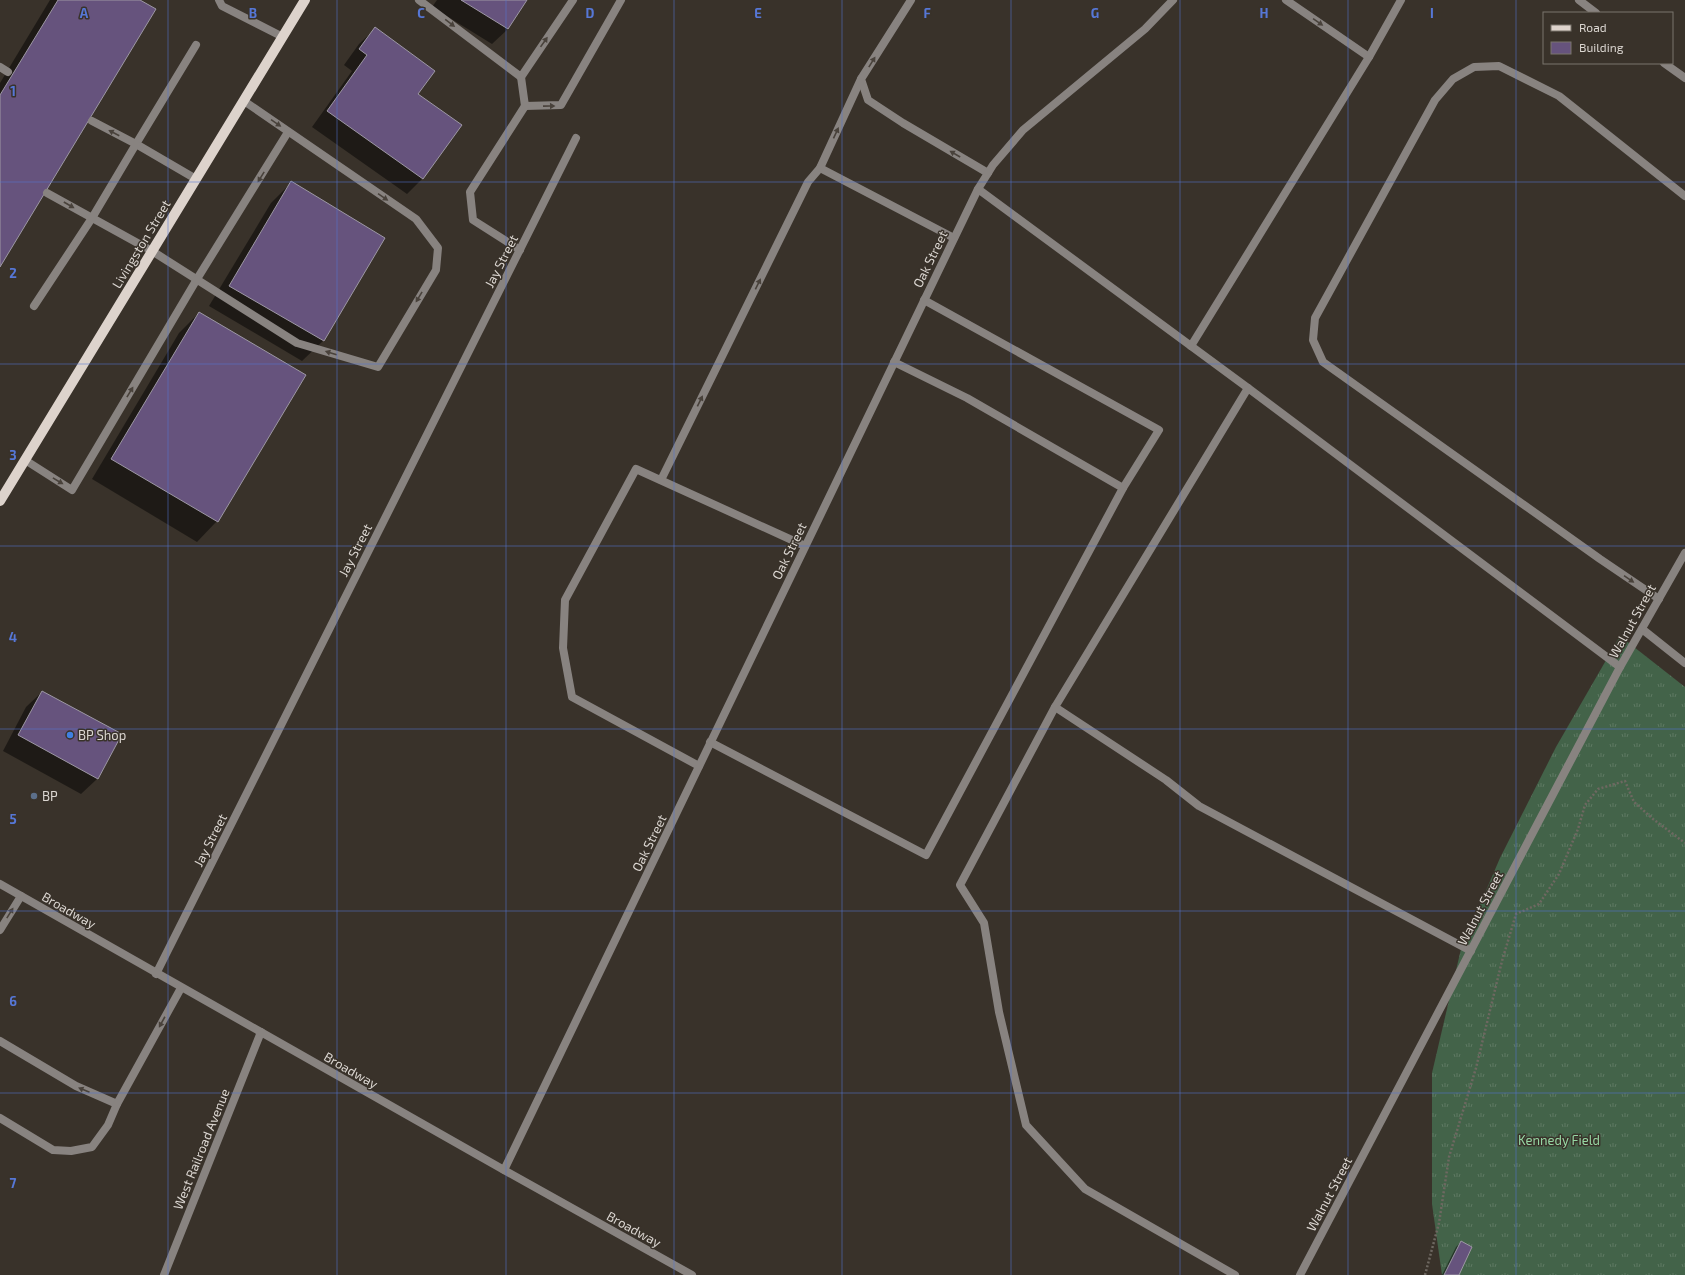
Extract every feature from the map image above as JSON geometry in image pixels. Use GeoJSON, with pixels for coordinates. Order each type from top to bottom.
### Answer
{"type":"FeatureCollection","features":[{"type":"Feature","properties":{"kind":"main road","name":"Livingston Street"},"geometry":{"type":"LineString","coordinates":[[0,502],[305,0]]}},
{"type":"Feature","properties":{"kind":"street"},"geometry":{"type":"LineString","coordinates":[[219,0],[222,6],[283,37]]}},
{"type":"Feature","properties":{"kind":"street"},"geometry":{"type":"LineString","coordinates":[[419,0],[520,76],[525,106],[470,192],[473,220],[520,250]]}},
{"type":"Feature","properties":{"kind":"street"},"geometry":{"type":"LineString","coordinates":[[520,76],[573,0]]}},
{"type":"Feature","properties":{"kind":"street"},"geometry":{"type":"LineString","coordinates":[[525,106],[561,105],[622,0]]}},
{"type":"Feature","properties":{"kind":"street"},"geometry":{"type":"LineString","coordinates":[[661,480],[808,182],[820,168],[861,79],[911,0]]}},
{"type":"Feature","properties":{"kind":"street","name":"Oak Street"},"geometry":{"type":"LineString","coordinates":[[504,1170],[978,189],[993,165],[1023,130],[1145,29],[1174,0]]}},
{"type":"Feature","properties":{"kind":"street"},"geometry":{"type":"LineString","coordinates":[[1286,0],[1369,57]]}},
{"type":"Feature","properties":{"kind":"street"},"geometry":{"type":"LineString","coordinates":[[1191,346],[1369,57],[1402,0]]}},
{"type":"Feature","properties":{"kind":"street"},"geometry":{"type":"LineString","coordinates":[[1579,0],[1595,12]]}},
{"type":"Feature","properties":{"kind":"street"},"geometry":{"type":"LineString","coordinates":[[34,306],[92,218],[196,45]]}},
{"type":"Feature","properties":{"kind":"street"},"geometry":{"type":"LineString","coordinates":[[1665,64],[1685,78]]}},
{"type":"Feature","properties":{"kind":"street"},"geometry":{"type":"LineString","coordinates":[[1659,599],[1600,559],[1323,362],[1313,340],[1315,318],[1435,100],[1453,79],[1474,66],[1499,66],[1559,96],[1685,196]]}},
{"type":"Feature","properties":{"kind":"street"},"geometry":{"type":"LineString","coordinates":[[0,67],[8,72]]}},
{"type":"Feature","properties":{"kind":"street"},"geometry":{"type":"LineString","coordinates":[[861,79],[868,100],[903,123],[988,173]]}},
{"type":"Feature","properties":{"kind":"street"},"geometry":{"type":"LineString","coordinates":[[47,193],[152,251],[297,343],[378,367],[436,270],[438,248],[416,219],[244,101]]}},
{"type":"Feature","properties":{"kind":"street"},"geometry":{"type":"LineString","coordinates":[[92,121],[136,144],[196,179]]}},
{"type":"Feature","properties":{"kind":"street"},"geometry":{"type":"LineString","coordinates":[[25,460],[72,490],[197,279],[288,132]]}},
{"type":"Feature","properties":{"kind":"street","name":"Jay Street"},"geometry":{"type":"LineString","coordinates":[[156,974],[576,138]]}},
{"type":"Feature","properties":{"kind":"street"},"geometry":{"type":"LineString","coordinates":[[820,168],[954,238]]}},
{"type":"Feature","properties":{"kind":"street"},"geometry":{"type":"LineString","coordinates":[[978,189],[1248,388],[1620,667]]}},
{"type":"Feature","properties":{"kind":"street"},"geometry":{"type":"LineString","coordinates":[[710,742],[926,855],[1123,488],[1159,430],[924,300]]}},
{"type":"Feature","properties":{"kind":"street"},"geometry":{"type":"LineString","coordinates":[[894,362],[967,398],[1123,488]]}},
{"type":"Feature","properties":{"kind":"street"},"geometry":{"type":"LineString","coordinates":[[1235,1275],[1085,1189],[1026,1125],[999,1012],[984,923],[960,885],[1055,707],[1248,388]]}},
{"type":"Feature","properties":{"kind":"street"},"geometry":{"type":"LineString","coordinates":[[699,766],[572,697],[563,648],[565,600],[636,469],[805,546]]}},
{"type":"Feature","properties":{"kind":"street","name":"Walnut Street"},"geometry":{"type":"LineString","coordinates":[[1300,1275],[1620,667],[1685,554]]}},
{"type":"Feature","properties":{"kind":"street"},"geometry":{"type":"LineString","coordinates":[[1642,629],[1685,663]]}},
{"type":"Feature","properties":{"kind":"street"},"geometry":{"type":"LineString","coordinates":[[1055,707],[1166,780],[1199,806],[1471,951]]}},
{"type":"Feature","properties":{"kind":"street","name":"Broadway"},"geometry":{"type":"LineString","coordinates":[[0,884],[156,974],[692,1275]]}},
{"type":"Feature","properties":{"kind":"street"},"geometry":{"type":"LineString","coordinates":[[0,930],[21,896]]}},
{"type":"Feature","properties":{"kind":"street"},"geometry":{"type":"LineString","coordinates":[[0,1118],[53,1150],[71,1151],[92,1147],[108,1125],[117,1104],[181,988]]}},
{"type":"Feature","properties":{"kind":"street","name":"West Railroad Avenue"},"geometry":{"type":"LineString","coordinates":[[164,1275],[261,1032]]}},
{"type":"Feature","properties":{"kind":"street"},"geometry":{"type":"LineString","coordinates":[[0,1041],[76,1086],[117,1104]]}},
{"type":"Feature","properties":{"kind":"path"},"geometry":{"type":"LineString","coordinates":[[1425,1275],[1439,1223],[1449,1158],[1476,1068],[1502,961],[1516,914],[1539,904],[1559,874],[1578,828],[1585,805],[1598,790],[1625,781],[1634,802],[1653,819],[1685,843]]}},
{"type":"Feature","properties":{"kind":"green space","name":"Kennedy Field"},"geometry":{"type":"Polygon","coordinates":[[[1620,636],[1685,687],[1685,1275],[1442,1275],[1432,1204],[1432,1073],[1461,949],[1500,858],[1556,747],[1620,636]]]}},
{"type":"Feature","properties":{"kind":"building"},"geometry":{"type":"Polygon","coordinates":[[[58,0],[140,0],[156,9],[0,267],[0,95],[58,0]]]}},
{"type":"Feature","properties":{"kind":"building"},"geometry":{"type":"Polygon","coordinates":[[[461,0],[527,0],[508,29],[461,0]]]}},
{"type":"Feature","properties":{"kind":"building"},"geometry":{"type":"Polygon","coordinates":[[[375,27],[435,71],[418,94],[462,125],[423,179],[327,111],[367,55],[359,49],[375,27]]]}},
{"type":"Feature","properties":{"kind":"building"},"geometry":{"type":"Polygon","coordinates":[[[291,181],[385,238],[324,341],[229,286],[291,181]]]}},
{"type":"Feature","properties":{"kind":"building"},"geometry":{"type":"Polygon","coordinates":[[[199,312],[306,375],[218,522],[111,459],[199,312]]]}},
{"type":"Feature","properties":{"kind":"building","name":"BP Shop"},"geometry":{"type":"Polygon","coordinates":[[[42,691],[122,734],[98,779],[18,735],[42,691]]]}},
{"type":"Feature","properties":{"kind":"building"},"geometry":{"type":"Polygon","coordinates":[[[1461,1241],[1472,1247],[1459,1275],[1444,1275],[1461,1241]]]}},
{"type":"Feature","properties":{"kind":"place","name":"BP Shop"},"geometry":{"type":"Point","coordinates":[70,735]}},
{"type":"Feature","properties":{"kind":"place","name":"BP"},"geometry":{"type":"Point","coordinates":[34,796]}}]}
